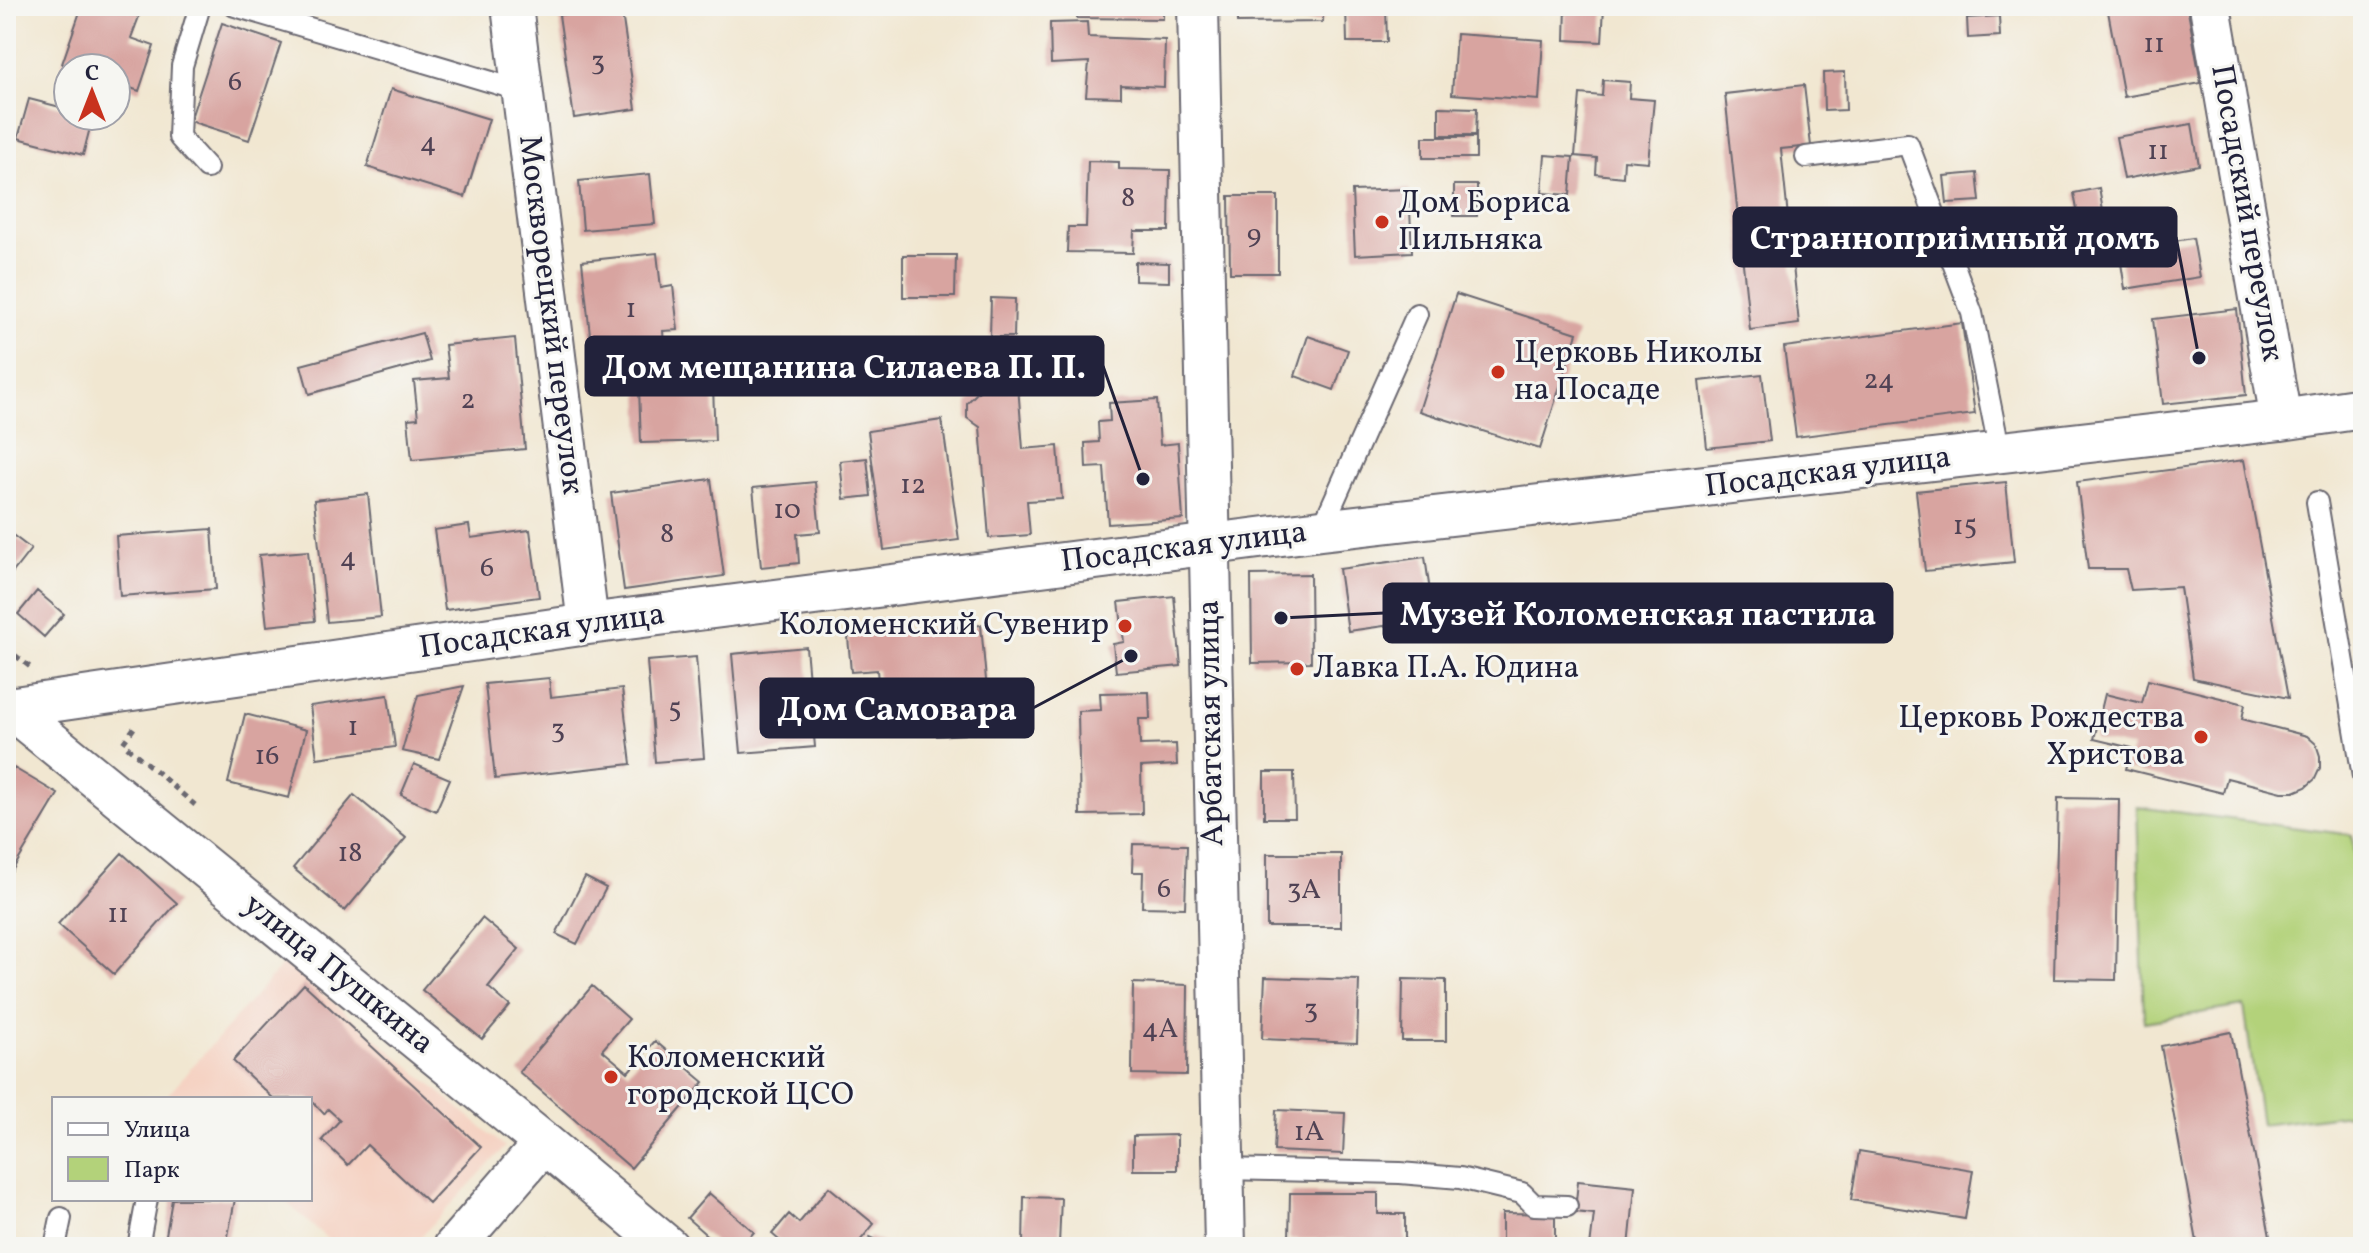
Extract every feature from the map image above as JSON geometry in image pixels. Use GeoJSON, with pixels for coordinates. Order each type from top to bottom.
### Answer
{"type":"FeatureCollection","features":[{"type":"Feature","properties":{"kind":"street","name":"Москворецкий переулок"},"geometry":{"type":"LineString","coordinates":[[512,6],[588,624]]}},
{"type":"Feature","properties":{"kind":"street","name":"Арбатская улица"},"geometry":{"type":"LineString","coordinates":[[1198,6],[1225,1247]]}},
{"type":"Feature","properties":{"kind":"street","name":"Посадский переулок"},"geometry":{"type":"LineString","coordinates":[[2210,6],[2281,420]]}},
{"type":"Feature","properties":{"kind":"street","name":"Посадская улица"},"geometry":{"type":"LineString","coordinates":[[7,706],[588,624],[1321,530],[2000,453],[2363,408]]}},
{"type":"Feature","properties":{"kind":"street","name":"улица Пушкина"},"geometry":{"type":"LineString","coordinates":[[7,706],[668,1247]]}},
{"type":"Feature","properties":{"kind":"street"},"geometry":{"type":"LineString","coordinates":[[454,1247],[544,1143]]}},
{"type":"Feature","properties":{"kind":"lane"},"geometry":{"type":"LineString","coordinates":[[200,6],[182,66],[179,137],[207,168]]}},
{"type":"Feature","properties":{"kind":"lane"},"geometry":{"type":"LineString","coordinates":[[235,6],[522,91]]}},
{"type":"Feature","properties":{"kind":"lane"},"geometry":{"type":"LineString","coordinates":[[1806,157],[1908,144],[1972,313],[2000,453]]}},
{"type":"Feature","properties":{"kind":"lane"},"geometry":{"type":"LineString","coordinates":[[1321,530],[1417,314]]}},
{"type":"Feature","properties":{"kind":"lane"},"geometry":{"type":"LineString","coordinates":[[2317,502],[2363,777]]}},
{"type":"Feature","properties":{"kind":"lane"},"geometry":{"type":"LineString","coordinates":[[1223,1169],[1400,1173],[1460,1178],[1522,1193],[1534,1205],[1567,1206]]}},
{"type":"Feature","properties":{"kind":"lane"},"geometry":{"type":"LineString","coordinates":[[138,1247],[147,1201]]}},
{"type":"Feature","properties":{"kind":"lane"},"geometry":{"type":"LineString","coordinates":[[55,1247],[61,1218]]}},
{"type":"Feature","properties":{"kind":"path"},"geometry":{"type":"LineString","coordinates":[[6,648],[33,670]]}},
{"type":"Feature","properties":{"kind":"shaded area"},"geometry":{"type":"Polygon","coordinates":[[[285,962],[505,1147],[411,1247],[336,1247],[285,1201],[312,1201],[312,1097],[171,1097],[168,1094],[285,962]]]}},
{"type":"Feature","properties":{"kind":"green space"},"geometry":{"type":"Polygon","coordinates":[[[2137,807],[2352,835],[2363,947],[2363,1112],[2261,1125],[2244,1006],[2144,1022],[2137,807]]]}},
{"type":"Feature","properties":{"kind":"building"},"geometry":{"type":"Polygon","coordinates":[[[82,6],[143,6],[131,38],[154,46],[139,91],[132,89],[132,52],[66,52],[82,6]]]}},
{"type":"Feature","properties":{"kind":"building"},"geometry":{"type":"Polygon","coordinates":[[[621,6],[636,109],[574,118],[559,15],[621,6]]]}},
{"type":"Feature","properties":{"kind":"building"},"geometry":{"type":"Polygon","coordinates":[[[1078,6],[1163,6],[1163,19],[1077,18],[1078,6]]]}},
{"type":"Feature","properties":{"kind":"building"},"geometry":{"type":"Polygon","coordinates":[[[1237,6],[1323,6],[1323,22],[1237,23],[1237,6]]]}},
{"type":"Feature","properties":{"kind":"building"},"geometry":{"type":"Polygon","coordinates":[[[1346,6],[1386,6],[1387,42],[1347,42],[1346,6]]]}},
{"type":"Feature","properties":{"kind":"building"},"geometry":{"type":"Polygon","coordinates":[[[1566,6],[1604,7],[1602,42],[1565,40],[1566,6]]]}},
{"type":"Feature","properties":{"kind":"building"},"geometry":{"type":"Polygon","coordinates":[[[2107,6],[2187,6],[2201,83],[2124,97],[2107,6]]]}},
{"type":"Feature","properties":{"kind":"building"},"geometry":{"type":"Polygon","coordinates":[[[1999,16],[2000,36],[1968,38],[1967,18],[1999,16]]]}},
{"type":"Feature","properties":{"kind":"building"},"geometry":{"type":"Polygon","coordinates":[[[1087,22],[1088,37],[1165,40],[1164,87],[1121,85],[1121,97],[1086,96],[1089,62],[1051,64],[1050,23],[1087,22]]]}},
{"type":"Feature","properties":{"kind":"building"},"geometry":{"type":"Polygon","coordinates":[[[222,23],[281,43],[249,140],[190,121],[222,23]]]}},
{"type":"Feature","properties":{"kind":"building"},"geometry":{"type":"Polygon","coordinates":[[[1456,34],[1543,40],[1539,100],[1452,94],[1456,34]]]}},
{"type":"Feature","properties":{"kind":"building"},"geometry":{"type":"Polygon","coordinates":[[[1845,72],[1846,110],[1824,111],[1823,73],[1845,72]]]}},
{"type":"Feature","properties":{"kind":"building"},"geometry":{"type":"Polygon","coordinates":[[[1603,80],[1630,82],[1629,98],[1654,100],[1648,162],[1624,160],[1623,177],[1596,174],[1597,158],[1575,156],[1580,94],[1602,96],[1603,80]]]}},
{"type":"Feature","properties":{"kind":"building"},"geometry":{"type":"Polygon","coordinates":[[[1804,85],[1811,146],[1781,149],[1799,324],[1750,330],[1725,94],[1804,85]]]}},
{"type":"Feature","properties":{"kind":"building"},"geometry":{"type":"Polygon","coordinates":[[[391,89],[489,119],[465,197],[367,167],[391,89]]]}},
{"type":"Feature","properties":{"kind":"building"},"geometry":{"type":"Polygon","coordinates":[[[29,99],[52,105],[52,132],[89,132],[83,155],[18,138],[29,99]]]}},
{"type":"Feature","properties":{"kind":"building"},"geometry":{"type":"Polygon","coordinates":[[[1439,107],[1477,108],[1476,135],[1439,135],[1439,107]]]}},
{"type":"Feature","properties":{"kind":"building"},"geometry":{"type":"Polygon","coordinates":[[[2192,124],[2199,165],[2124,179],[2116,137],[2192,124]]]}},
{"type":"Feature","properties":{"kind":"building"},"geometry":{"type":"Polygon","coordinates":[[[1423,137],[1476,137],[1476,158],[1423,158],[1423,137]]]}},
{"type":"Feature","properties":{"kind":"building"},"geometry":{"type":"Polygon","coordinates":[[[1545,155],[1573,157],[1570,195],[1542,193],[1545,155]]]}},
{"type":"Feature","properties":{"kind":"building"},"geometry":{"type":"Polygon","coordinates":[[[1088,161],[1119,162],[1119,169],[1170,170],[1169,231],[1134,231],[1133,253],[1067,252],[1068,227],[1086,227],[1088,161]]]}},
{"type":"Feature","properties":{"kind":"building"},"geometry":{"type":"Polygon","coordinates":[[[1977,173],[1980,201],[1947,203],[1944,176],[1977,173]]]}},
{"type":"Feature","properties":{"kind":"building"},"geometry":{"type":"Polygon","coordinates":[[[650,174],[655,224],[583,230],[579,181],[650,174]]]}},
{"type":"Feature","properties":{"kind":"building"},"geometry":{"type":"Polygon","coordinates":[[[1454,185],[1477,185],[1477,216],[1454,216],[1454,185]]]}},
{"type":"Feature","properties":{"kind":"building"},"geometry":{"type":"Polygon","coordinates":[[[2099,188],[2104,217],[2079,221],[2074,193],[2099,188]]]}},
{"type":"Feature","properties":{"kind":"building","name":"Дом Бориса Пильняка"},"geometry":{"type":"Polygon","coordinates":[[[1409,189],[1412,252],[1355,255],[1352,191],[1409,189]]]}},
{"type":"Feature","properties":{"kind":"building"},"geometry":{"type":"Polygon","coordinates":[[[1229,196],[1278,196],[1278,273],[1230,273],[1229,196]]]}},
{"type":"Feature","properties":{"kind":"building"},"geometry":{"type":"Polygon","coordinates":[[[2193,238],[2200,277],[2125,289],[2119,250],[2193,238]]]}},
{"type":"Feature","properties":{"kind":"building"},"geometry":{"type":"Polygon","coordinates":[[[657,253],[661,288],[673,286],[678,330],[663,331],[664,345],[592,353],[582,261],[657,253]]]}},
{"type":"Feature","properties":{"kind":"building"},"geometry":{"type":"Polygon","coordinates":[[[903,255],[956,255],[955,297],[903,297],[903,255]]]}},
{"type":"Feature","properties":{"kind":"building"},"geometry":{"type":"Polygon","coordinates":[[[1135,262],[1169,263],[1169,282],[1135,281],[1135,262]]]}},
{"type":"Feature","properties":{"kind":"building","name":"Церковь Николы на Посаде"},"geometry":{"type":"Polygon","coordinates":[[[1456,294],[1577,333],[1540,449],[1419,411],[1456,294]]]}},
{"type":"Feature","properties":{"kind":"building"},"geometry":{"type":"Polygon","coordinates":[[[991,298],[1015,299],[1014,337],[990,337],[991,298]]]}},
{"type":"Feature","properties":{"kind":"building"},"geometry":{"type":"Polygon","coordinates":[[[2237,309],[2246,395],[2163,404],[2153,319],[2237,309]]]}},
{"type":"Feature","properties":{"kind":"building"},"geometry":{"type":"Polygon","coordinates":[[[1962,323],[1975,414],[1796,437],[1784,347],[1962,323]]]}},
{"type":"Feature","properties":{"kind":"building"},"geometry":{"type":"Polygon","coordinates":[[[422,333],[430,361],[309,394],[301,365],[422,333]]]}},
{"type":"Feature","properties":{"kind":"building"},"geometry":{"type":"Polygon","coordinates":[[[1308,336],[1348,350],[1334,390],[1295,376],[1308,336]]]}},
{"type":"Feature","properties":{"kind":"building"},"geometry":{"type":"Polygon","coordinates":[[[515,338],[525,449],[412,460],[408,419],[418,418],[414,381],[449,378],[445,345],[515,338]]]}},
{"type":"Feature","properties":{"kind":"building"},"geometry":{"type":"Polygon","coordinates":[[[1762,374],[1770,441],[1707,448],[1700,381],[1762,374]]]}},
{"type":"Feature","properties":{"kind":"building"},"geometry":{"type":"Polygon","coordinates":[[[713,386],[715,441],[641,443],[639,388],[713,386]]]}},
{"type":"Feature","properties":{"kind":"building"},"geometry":{"type":"Polygon","coordinates":[[[1018,386],[1023,449],[1058,446],[1062,499],[1027,501],[1030,535],[989,538],[980,427],[967,418],[967,403],[981,389],[1018,386]]]}},
{"type":"Feature","properties":{"kind":"building"},"geometry":{"type":"Polygon","coordinates":[[[1157,400],[1160,445],[1178,443],[1183,519],[1108,524],[1104,467],[1086,468],[1085,443],[1099,442],[1098,422],[1110,421],[1109,403],[1157,400]]]}},
{"type":"Feature","properties":{"kind":"building"},"geometry":{"type":"Polygon","coordinates":[[[942,420],[959,540],[884,550],[868,431],[942,420]]]}},
{"type":"Feature","properties":{"kind":"building"},"geometry":{"type":"Polygon","coordinates":[[[867,458],[871,496],[844,499],[840,461],[867,458]]]}},
{"type":"Feature","properties":{"kind":"building"},"geometry":{"type":"Polygon","coordinates":[[[2244,460],[2288,698],[2193,678],[2180,587],[2131,590],[2126,569],[2088,569],[2077,482],[2244,460]]]}},
{"type":"Feature","properties":{"kind":"building"},"geometry":{"type":"Polygon","coordinates":[[[711,479],[724,576],[624,590],[611,493],[711,479]]]}},
{"type":"Feature","properties":{"kind":"building"},"geometry":{"type":"Polygon","coordinates":[[[815,482],[820,532],[797,534],[799,563],[761,567],[753,488],[815,482]]]}},
{"type":"Feature","properties":{"kind":"building"},"geometry":{"type":"Polygon","coordinates":[[[2006,482],[2014,562],[1925,571],[1916,491],[2006,482]]]}},
{"type":"Feature","properties":{"kind":"building"},"geometry":{"type":"Polygon","coordinates":[[[368,494],[381,617],[327,622],[314,500],[368,494]]]}},
{"type":"Feature","properties":{"kind":"building"},"geometry":{"type":"Polygon","coordinates":[[[469,525],[471,538],[530,530],[539,597],[445,610],[434,530],[469,525]]]}},
{"type":"Feature","properties":{"kind":"building"},"geometry":{"type":"Polygon","coordinates":[[[212,529],[216,589],[120,596],[116,536],[212,529]]]}},
{"type":"Feature","properties":{"kind":"building"},"geometry":{"type":"Polygon","coordinates":[[[6,530],[31,549],[6,581],[6,530]]]}},
{"type":"Feature","properties":{"kind":"building"},"geometry":{"type":"Polygon","coordinates":[[[308,551],[315,621],[267,626],[259,555],[308,551]]]}},
{"type":"Feature","properties":{"kind":"building"},"geometry":{"type":"Polygon","coordinates":[[[1425,557],[1434,619],[1348,631],[1339,569],[1425,557]]]}},
{"type":"Feature","properties":{"kind":"building"},"geometry":{"type":"Polygon","coordinates":[[[1310,574],[1311,662],[1252,663],[1251,575],[1310,574]]]}},
{"type":"Feature","properties":{"kind":"building"},"geometry":{"type":"Polygon","coordinates":[[[37,591],[64,614],[44,637],[18,614],[37,591]]]}},
{"type":"Feature","properties":{"kind":"building"},"geometry":{"type":"Polygon","coordinates":[[[1174,596],[1181,666],[1116,672],[1113,644],[1124,642],[1119,602],[1174,596]]]}},
{"type":"Feature","properties":{"kind":"building"},"geometry":{"type":"Polygon","coordinates":[[[981,625],[989,713],[964,716],[965,734],[937,736],[936,723],[882,728],[877,670],[851,672],[848,637],[981,625]]]}},
{"type":"Feature","properties":{"kind":"building"},"geometry":{"type":"Polygon","coordinates":[[[806,647],[815,747],[741,753],[732,654],[806,647]]]}},
{"type":"Feature","properties":{"kind":"building"},"geometry":{"type":"Polygon","coordinates":[[[696,657],[704,758],[655,762],[647,661],[696,657]]]}},
{"type":"Feature","properties":{"kind":"building"},"geometry":{"type":"Polygon","coordinates":[[[549,678],[551,697],[622,689],[631,764],[495,779],[485,684],[549,678]]]}},
{"type":"Feature","properties":{"kind":"building","name":"Церковь Рождества Христова"},"geometry":{"type":"Polygon","coordinates":[[[2148,680],[2245,704],[2242,719],[2307,736],[2316,744],[2320,756],[2320,768],[2315,779],[2294,792],[2282,792],[2227,778],[2223,793],[2126,769],[2132,748],[2094,739],[2105,694],[2142,703],[2148,680]]]}},
{"type":"Feature","properties":{"kind":"building"},"geometry":{"type":"Polygon","coordinates":[[[464,686],[439,759],[402,751],[418,695],[464,686]]]}},
{"type":"Feature","properties":{"kind":"building"},"geometry":{"type":"Polygon","coordinates":[[[1149,692],[1150,719],[1139,719],[1140,745],[1176,744],[1177,765],[1141,767],[1142,814],[1080,815],[1078,711],[1101,710],[1100,693],[1149,692]]]}},
{"type":"Feature","properties":{"kind":"building"},"geometry":{"type":"Polygon","coordinates":[[[388,695],[395,747],[317,758],[310,706],[388,695]]]}},
{"type":"Feature","properties":{"kind":"building"},"geometry":{"type":"Polygon","coordinates":[[[245,714],[306,730],[289,798],[228,783],[245,714]]]}},
{"type":"Feature","properties":{"kind":"building"},"geometry":{"type":"Polygon","coordinates":[[[414,764],[450,779],[436,811],[401,795],[414,764]]]}},
{"type":"Feature","properties":{"kind":"building"},"geometry":{"type":"Polygon","coordinates":[[[14,768],[58,794],[6,881],[6,781],[14,768]]]}},
{"type":"Feature","properties":{"kind":"building"},"geometry":{"type":"Polygon","coordinates":[[[1264,772],[1294,772],[1295,818],[1264,818],[1264,772]]]}},
{"type":"Feature","properties":{"kind":"building"},"geometry":{"type":"Polygon","coordinates":[[[354,795],[406,838],[345,911],[293,868],[354,795]]]}},
{"type":"Feature","properties":{"kind":"building"},"geometry":{"type":"Polygon","coordinates":[[[2058,798],[2119,799],[2116,980],[2054,979],[2058,798]]]}},
{"type":"Feature","properties":{"kind":"building"},"geometry":{"type":"Polygon","coordinates":[[[1133,844],[1187,845],[1185,908],[1142,907],[1143,872],[1132,872],[1133,844]]]}},
{"type":"Feature","properties":{"kind":"building"},"geometry":{"type":"Polygon","coordinates":[[[122,853],[177,903],[114,974],[58,924],[122,853]]]}},
{"type":"Feature","properties":{"kind":"building"},"geometry":{"type":"Polygon","coordinates":[[[1267,854],[1341,854],[1341,927],[1267,927],[1267,854]]]}},
{"type":"Feature","properties":{"kind":"building"},"geometry":{"type":"Polygon","coordinates":[[[585,877],[606,888],[577,944],[556,934],[585,877]]]}},
{"type":"Feature","properties":{"kind":"building"},"geometry":{"type":"Polygon","coordinates":[[[482,918],[519,949],[488,987],[510,1006],[482,1039],[422,990],[482,918]]]}},
{"type":"Feature","properties":{"kind":"building"},"geometry":{"type":"Polygon","coordinates":[[[1265,977],[1359,980],[1357,1043],[1262,1039],[1265,977]]]}},
{"type":"Feature","properties":{"kind":"building"},"geometry":{"type":"Polygon","coordinates":[[[1403,979],[1446,980],[1446,1041],[1402,1041],[1403,979]]]}},
{"type":"Feature","properties":{"kind":"building"},"geometry":{"type":"Polygon","coordinates":[[[1133,983],[1188,985],[1187,1075],[1132,1074],[1133,983]]]}},
{"type":"Feature","properties":{"kind":"building"},"geometry":{"type":"Polygon","coordinates":[[[304,984],[481,1147],[429,1203],[367,1145],[348,1165],[322,1140],[340,1120],[328,1109],[324,1114],[312,1097],[272,1097],[233,1061],[304,984]]]}},
{"type":"Feature","properties":{"kind":"building","name":"Коломенский городской ЦСО"},"geometry":{"type":"Polygon","coordinates":[[[592,986],[629,1019],[602,1050],[628,1072],[655,1041],[704,1082],[631,1168],[519,1072],[592,986]]]}},
{"type":"Feature","properties":{"kind":"building"},"geometry":{"type":"Polygon","coordinates":[[[2231,1032],[2272,1247],[2198,1247],[2161,1046],[2231,1032]]]}},
{"type":"Feature","properties":{"kind":"building"},"geometry":{"type":"Polygon","coordinates":[[[1276,1110],[1345,1113],[1343,1154],[1274,1151],[1276,1110]]]}},
{"type":"Feature","properties":{"kind":"building"},"geometry":{"type":"Polygon","coordinates":[[[1177,1135],[1177,1170],[1133,1170],[1133,1136],[1177,1135]]]}},
{"type":"Feature","properties":{"kind":"building"},"geometry":{"type":"Polygon","coordinates":[[[1859,1151],[1973,1170],[1965,1219],[1851,1200],[1859,1151]]]}},
{"type":"Feature","properties":{"kind":"building"},"geometry":{"type":"Polygon","coordinates":[[[1578,1181],[1635,1187],[1629,1247],[1590,1247],[1594,1214],[1575,1212],[1578,1181]]]}},
{"type":"Feature","properties":{"kind":"building"},"geometry":{"type":"Polygon","coordinates":[[[829,1187],[874,1224],[855,1247],[787,1247],[772,1234],[789,1214],[799,1223],[829,1187]]]}},
{"type":"Feature","properties":{"kind":"building"},"geometry":{"type":"Polygon","coordinates":[[[709,1193],[754,1232],[741,1247],[720,1247],[687,1218],[709,1193]]]}},
{"type":"Feature","properties":{"kind":"building"},"geometry":{"type":"Polygon","coordinates":[[[1290,1193],[1378,1193],[1378,1214],[1405,1214],[1405,1247],[1345,1247],[1345,1239],[1289,1239],[1290,1193]]]}},
{"type":"Feature","properties":{"kind":"building"},"geometry":{"type":"Polygon","coordinates":[[[1024,1197],[1061,1198],[1059,1245],[1023,1245],[1024,1197]]]}},
{"type":"Feature","properties":{"kind":"building"},"geometry":{"type":"Polygon","coordinates":[[[172,1201],[235,1201],[226,1247],[164,1247],[172,1201]]]}},
{"type":"Feature","properties":{"kind":"building"},"geometry":{"type":"Polygon","coordinates":[[[1502,1213],[1555,1214],[1555,1247],[1502,1247],[1502,1213]]]}},
{"type":"Feature","properties":{"kind":"building"},"geometry":{"type":"Polygon","coordinates":[[[548,1237],[559,1247],[539,1247],[548,1237]]]}},
{"type":"Feature","properties":{"kind":"building"},"geometry":{"type":"Polygon","coordinates":[[[870,1237],[891,1247],[864,1247],[870,1237]]]}},
{"type":"Feature","properties":{"kind":"place","name":"Дом Бориса Пильняка"},"geometry":{"type":"Point","coordinates":[1382,222]}},
{"type":"Feature","properties":{"kind":"place","name":"Странноприiмный домъ"},"geometry":{"type":"Point","coordinates":[2199,358]}},
{"type":"Feature","properties":{"kind":"place","name":"Церковь Николы на Посаде"},"geometry":{"type":"Point","coordinates":[1498,372]}},
{"type":"Feature","properties":{"kind":"place","name":"Дом мещанина Силаева П. П."},"geometry":{"type":"Point","coordinates":[1143,479]}},
{"type":"Feature","properties":{"kind":"place","name":"Музей Коломенская пастила"},"geometry":{"type":"Point","coordinates":[1281,618]}},
{"type":"Feature","properties":{"kind":"place","name":"Коломенский Сувенир"},"geometry":{"type":"Point","coordinates":[1125,626]}},
{"type":"Feature","properties":{"kind":"place","name":"Дом Самовара"},"geometry":{"type":"Point","coordinates":[1131,656]}},
{"type":"Feature","properties":{"kind":"place","name":"Лавка П.А. Юдина"},"geometry":{"type":"Point","coordinates":[1297,669]}},
{"type":"Feature","properties":{"kind":"place","name":"Церковь Рождества Христова"},"geometry":{"type":"Point","coordinates":[2201,737]}},
{"type":"Feature","properties":{"kind":"place","name":"Коломенский городской ЦСО"},"geometry":{"type":"Point","coordinates":[611,1077]}}]}
